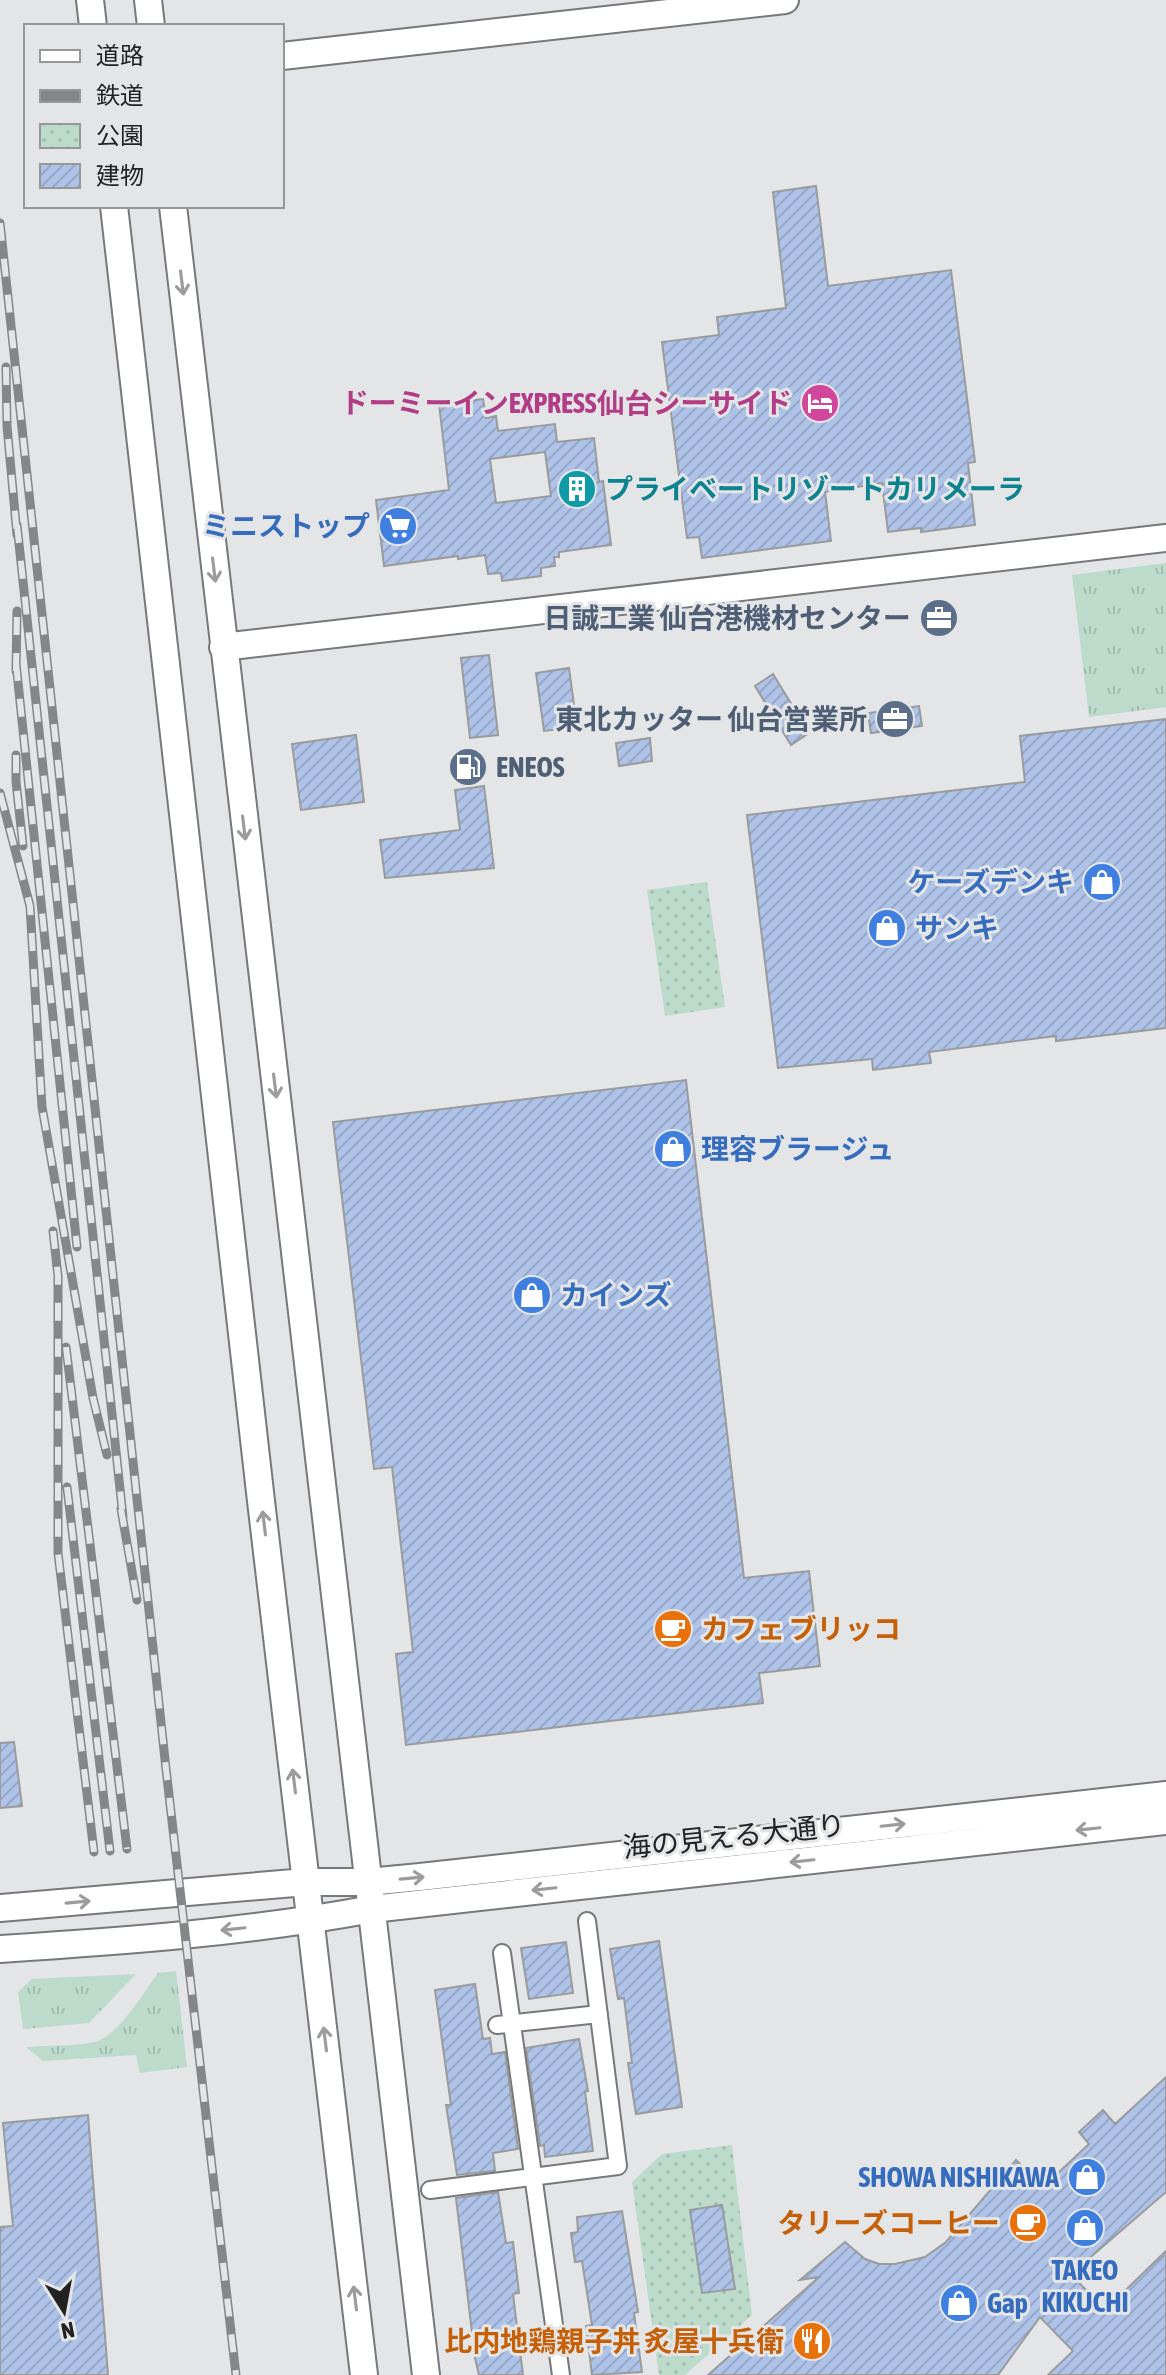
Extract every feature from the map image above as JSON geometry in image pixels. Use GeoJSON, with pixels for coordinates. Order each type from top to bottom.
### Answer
{"type":"FeatureCollection","features":[{"type":"Feature","properties":{"kind":"street"},"geometry":{"type":"LineString","coordinates":[[90,0],[93,24]]}},
{"type":"Feature","properties":{"kind":"street"},"geometry":{"type":"LineString","coordinates":[[148,0],[151,24]]}},
{"type":"Feature","properties":{"kind":"street"},"geometry":{"type":"LineString","coordinates":[[284,56],[785,0]]}},
{"type":"Feature","properties":{"kind":"street"},"geometry":{"type":"LineString","coordinates":[[114,208],[364,2375]]}},
{"type":"Feature","properties":{"kind":"street"},"geometry":{"type":"LineString","coordinates":[[173,208],[426,2375]]}},
{"type":"Feature","properties":{"kind":"street"},"geometry":{"type":"LineString","coordinates":[[223,647],[1166,538]]}},
{"type":"Feature","properties":{"kind":"street"},"geometry":{"type":"LineString","coordinates":[[0,1908],[306,1882],[368,1882],[1166,1795]]}},
{"type":"Feature","properties":{"kind":"street","name":"海の見える大通り"},"geometry":{"type":"LineString","coordinates":[[0,1949],[153,1938],[311,1920],[372,1909],[1166,1821]]}},
{"type":"Feature","properties":{"kind":"street"},"geometry":{"type":"LineString","coordinates":[[430,2190],[618,2166],[587,1921]]}},
{"type":"Feature","properties":{"kind":"street"},"geometry":{"type":"LineString","coordinates":[[502,1953],[505,2024],[533,2177],[561,2375]]}},
{"type":"Feature","properties":{"kind":"street"},"geometry":{"type":"LineString","coordinates":[[505,2024],[599,2014]]}},
{"type":"Feature","properties":{"kind":"green space"},"geometry":{"type":"Polygon","coordinates":[[[1166,563],[1166,707],[1089,717],[1072,575],[1166,563]]]}},
{"type":"Feature","properties":{"kind":"green space"},"geometry":{"type":"Polygon","coordinates":[[[707,882],[725,1007],[665,1016],[647,890],[707,882]]]}},
{"type":"Feature","properties":{"kind":"green space"},"geometry":{"type":"Polygon","coordinates":[[[176,1971],[187,2067],[140,2073],[136,2055],[43,2061],[26,2047],[78,2045],[104,2038],[130,2012],[158,1973],[176,1971]]]}},
{"type":"Feature","properties":{"kind":"green space"},"geometry":{"type":"Polygon","coordinates":[[[136,1974],[89,2023],[23,2029],[18,1992],[32,1979],[136,1974]]]}},
{"type":"Feature","properties":{"kind":"green space"},"geometry":{"type":"Polygon","coordinates":[[[732,2145],[752,2315],[685,2375],[659,2375],[632,2182],[662,2154],[732,2145]]]}},
{"type":"Feature","properties":{"kind":"building"},"geometry":{"type":"Polygon","coordinates":[[[816,186],[828,286],[951,270],[975,462],[968,463],[975,525],[921,532],[921,528],[888,532],[882,483],[825,492],[831,541],[702,558],[699,537],[687,538],[662,342],[719,335],[717,317],[786,308],[773,192],[816,186]]]}},
{"type":"Feature","properties":{"kind":"building","name":"プライベートリゾートカリメーラ"},"geometry":{"type":"Polygon","coordinates":[[[483,399],[486,418],[496,416],[498,431],[555,424],[557,442],[594,438],[611,545],[559,552],[559,557],[554,557],[555,566],[541,568],[541,576],[502,581],[501,573],[488,574],[485,555],[384,566],[376,500],[449,490],[439,404],[483,399]],[[545,452],[490,459],[496,503],[551,496],[545,452]]]}},
{"type":"Feature","properties":{"kind":"building"},"geometry":{"type":"Polygon","coordinates":[[[489,655],[498,735],[470,738],[461,658],[489,655]]]}},
{"type":"Feature","properties":{"kind":"building"},"geometry":{"type":"Polygon","coordinates":[[[569,668],[577,727],[544,731],[536,673],[569,668]]]}},
{"type":"Feature","properties":{"kind":"building"},"geometry":{"type":"Polygon","coordinates":[[[773,674],[809,733],[791,745],[755,686],[773,674]]]}},
{"type":"Feature","properties":{"kind":"building","name":"東北カッター 仙台営業所"},"geometry":{"type":"Polygon","coordinates":[[[919,706],[922,726],[871,733],[868,713],[919,706]]]}},
{"type":"Feature","properties":{"kind":"building"},"geometry":{"type":"Polygon","coordinates":[[[1166,719],[1166,1028],[1056,1041],[1056,1036],[929,1052],[931,1063],[873,1070],[872,1059],[778,1068],[747,815],[1025,782],[1020,736],[1166,719]]]}},
{"type":"Feature","properties":{"kind":"building"},"geometry":{"type":"Polygon","coordinates":[[[356,735],[364,802],[301,810],[292,744],[356,735]]]}},
{"type":"Feature","properties":{"kind":"building"},"geometry":{"type":"Polygon","coordinates":[[[650,738],[652,761],[619,766],[616,743],[650,738]]]}},
{"type":"Feature","properties":{"kind":"building"},"geometry":{"type":"Polygon","coordinates":[[[484,786],[494,868],[385,878],[380,840],[460,830],[455,790],[484,786]]]}},
{"type":"Feature","properties":{"kind":"building","name":"カインズ"},"geometry":{"type":"Polygon","coordinates":[[[686,1080],[744,1578],[809,1571],[820,1666],[759,1673],[763,1703],[406,1745],[396,1654],[413,1652],[392,1467],[374,1469],[333,1122],[686,1080]]]}},
{"type":"Feature","properties":{"kind":"building"},"geometry":{"type":"Polygon","coordinates":[[[14,1742],[22,1806],[0,1808],[0,1743],[14,1742]]]}},
{"type":"Feature","properties":{"kind":"building"},"geometry":{"type":"Polygon","coordinates":[[[659,1941],[682,2107],[636,2114],[628,2063],[632,2063],[624,1998],[618,1999],[610,1949],[659,1941]]]}},
{"type":"Feature","properties":{"kind":"building"},"geometry":{"type":"Polygon","coordinates":[[[566,1942],[573,1993],[529,1999],[521,1948],[566,1942]]]}},
{"type":"Feature","properties":{"kind":"building"},"geometry":{"type":"Polygon","coordinates":[[[475,1984],[483,2039],[490,2038],[492,2054],[505,2052],[518,2149],[493,2153],[495,2171],[457,2175],[446,2105],[451,2105],[435,1990],[475,1984]]]}},
{"type":"Feature","properties":{"kind":"building"},"geometry":{"type":"Polygon","coordinates":[[[579,2039],[588,2091],[585,2092],[593,2151],[545,2157],[544,2145],[540,2146],[526,2048],[579,2039]]]}},
{"type":"Feature","properties":{"kind":"building"},"geometry":{"type":"Polygon","coordinates":[[[1166,2077],[1166,2192],[1071,2274],[1105,2310],[1166,2251],[1166,2375],[1048,2375],[1073,2351],[1040,2317],[998,2375],[708,2375],[819,2277],[800,2280],[845,2242],[865,2259],[879,2264],[895,2264],[925,2257],[946,2242],[1016,2160],[1043,2187],[1089,2144],[1079,2132],[1103,2110],[1115,2124],[1166,2077]]]}},
{"type":"Feature","properties":{"kind":"building"},"geometry":{"type":"Polygon","coordinates":[[[88,2115],[108,2375],[0,2375],[0,2227],[13,2226],[3,2123],[88,2115]]]}},
{"type":"Feature","properties":{"kind":"building"},"geometry":{"type":"Polygon","coordinates":[[[498,2192],[506,2243],[513,2242],[519,2293],[513,2294],[523,2375],[479,2375],[475,2358],[456,2198],[498,2192]]]}},
{"type":"Feature","properties":{"kind":"building"},"geometry":{"type":"Polygon","coordinates":[[[722,2205],[735,2289],[702,2293],[690,2210],[722,2205]]]}},
{"type":"Feature","properties":{"kind":"building"},"geometry":{"type":"Polygon","coordinates":[[[622,2211],[638,2312],[634,2313],[642,2372],[592,2375],[586,2326],[592,2325],[582,2261],[575,2262],[571,2233],[578,2232],[577,2217],[622,2211]]]}},
{"type":"Feature","properties":{"kind":"railway"},"geometry":{"type":"LineString","coordinates":[[0,223],[166,1769],[236,2375]]}},
{"type":"Feature","properties":{"kind":"railway"},"geometry":{"type":"LineString","coordinates":[[6,367],[7,426],[17,535]]}},
{"type":"Feature","properties":{"kind":"railway"},"geometry":{"type":"LineString","coordinates":[[17,525],[123,1517]]}},
{"type":"Feature","properties":{"kind":"railway"},"geometry":{"type":"LineString","coordinates":[[16,671],[17,611]]}},
{"type":"Feature","properties":{"kind":"railway"},"geometry":{"type":"LineString","coordinates":[[16,663],[77,1247]]}},
{"type":"Feature","properties":{"kind":"railway"},"geometry":{"type":"LineString","coordinates":[[16,755],[23,846]]}},
{"type":"Feature","properties":{"kind":"railway"},"geometry":{"type":"LineString","coordinates":[[0,793],[30,906],[42,1107],[93,1398],[107,1455]]}},
{"type":"Feature","properties":{"kind":"railway"},"geometry":{"type":"LineString","coordinates":[[53,1231],[58,1276],[58,1553],[94,1852]]}},
{"type":"Feature","properties":{"kind":"railway"},"geometry":{"type":"LineString","coordinates":[[66,1347],[127,1849]]}},
{"type":"Feature","properties":{"kind":"railway"},"geometry":{"type":"LineString","coordinates":[[67,1487],[110,1851]]}},
{"type":"Feature","properties":{"kind":"railway"},"geometry":{"type":"LineString","coordinates":[[121,1509],[137,1600]]}},
{"type":"Feature","properties":{"kind":"place","name":"ドーミーインEXPRESS仙台シーサイド"},"geometry":{"type":"Point","coordinates":[820,403]}},
{"type":"Feature","properties":{"kind":"place","name":"プライベートリゾートカリメーラ"},"geometry":{"type":"Point","coordinates":[577,489]}},
{"type":"Feature","properties":{"kind":"place","name":"ミニストップ"},"geometry":{"type":"Point","coordinates":[398,526]}},
{"type":"Feature","properties":{"kind":"place","name":"日誠工業 仙台港機材センター"},"geometry":{"type":"Point","coordinates":[939,618]}},
{"type":"Feature","properties":{"kind":"place","name":"東北カッター 仙台営業所"},"geometry":{"type":"Point","coordinates":[895,719]}},
{"type":"Feature","properties":{"kind":"place","name":"ENEOS"},"geometry":{"type":"Point","coordinates":[468,767]}},
{"type":"Feature","properties":{"kind":"place","name":"ケーズデンキ"},"geometry":{"type":"Point","coordinates":[1102,882]}},
{"type":"Feature","properties":{"kind":"place","name":"サンキ"},"geometry":{"type":"Point","coordinates":[887,928]}},
{"type":"Feature","properties":{"kind":"place","name":"理容ブラージュ"},"geometry":{"type":"Point","coordinates":[673,1149]}},
{"type":"Feature","properties":{"kind":"place","name":"カインズ"},"geometry":{"type":"Point","coordinates":[532,1295]}},
{"type":"Feature","properties":{"kind":"place","name":"カフェ ブリッコ"},"geometry":{"type":"Point","coordinates":[673,1629]}},
{"type":"Feature","properties":{"kind":"place","name":"SHOWA NISHIKAWA"},"geometry":{"type":"Point","coordinates":[1087,2177]}},
{"type":"Feature","properties":{"kind":"place","name":"タリーズコーヒー"},"geometry":{"type":"Point","coordinates":[1028,2223]}},
{"type":"Feature","properties":{"kind":"place","name":"TAKEO KIKUCHI"},"geometry":{"type":"Point","coordinates":[1085,2228]}},
{"type":"Feature","properties":{"kind":"place","name":"Gap"},"geometry":{"type":"Point","coordinates":[959,2303]}},
{"type":"Feature","properties":{"kind":"place","name":"比内地鶏親子丼 炙屋十兵衛"},"geometry":{"type":"Point","coordinates":[812,2341]}}]}
